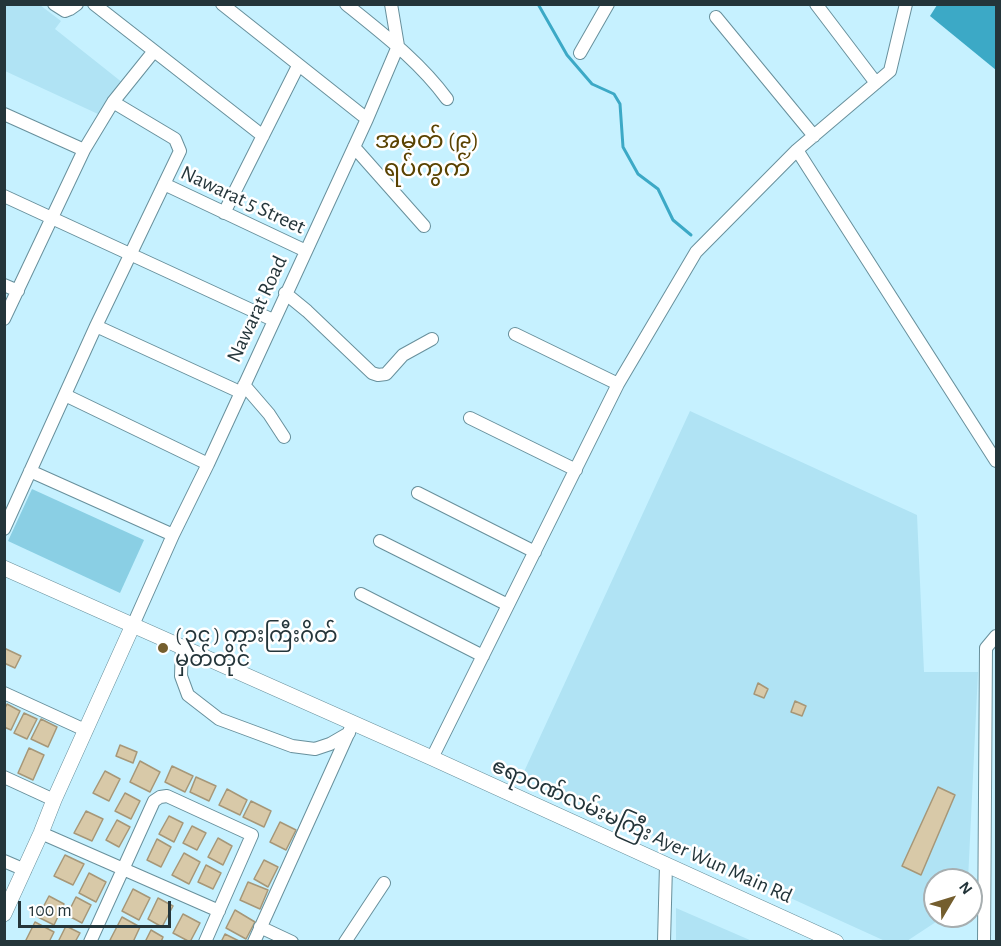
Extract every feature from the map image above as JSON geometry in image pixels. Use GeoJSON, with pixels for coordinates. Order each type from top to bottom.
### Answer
{"type":"FeatureCollection","features":[{"type":"Feature","properties":{"kind":"main road","name":"ဧရာဝဏ်လမ်းမကြီး Ayer Wun Main Rd"},"geometry":{"type":"LineString","coordinates":[[4,568],[182,647],[351,728],[432,759],[836,942]]}},
{"type":"Feature","properties":{"kind":"main road"},"geometry":{"type":"LineString","coordinates":[[4,914],[85,730],[134,626]]}},
{"type":"Feature","properties":{"kind":"street"},"geometry":{"type":"LineString","coordinates":[[54,4],[65,11],[77,4]]}},
{"type":"Feature","properties":{"kind":"street"},"geometry":{"type":"LineString","coordinates":[[94,4],[263,136]]}},
{"type":"Feature","properties":{"kind":"street"},"geometry":{"type":"LineString","coordinates":[[222,4],[367,119]]}},
{"type":"Feature","properties":{"kind":"street"},"geometry":{"type":"LineString","coordinates":[[346,4],[398,46],[431,77],[447,99]]}},
{"type":"Feature","properties":{"kind":"street"},"geometry":{"type":"LineString","coordinates":[[391,4],[398,46]]}},
{"type":"Feature","properties":{"kind":"street"},"geometry":{"type":"LineString","coordinates":[[580,53],[608,4]]}},
{"type":"Feature","properties":{"kind":"street"},"geometry":{"type":"LineString","coordinates":[[816,4],[876,83]]}},
{"type":"Feature","properties":{"kind":"street"},"geometry":{"type":"LineString","coordinates":[[432,759],[618,384],[696,252],[797,150],[890,71],[906,4]]}},
{"type":"Feature","properties":{"kind":"street"},"geometry":{"type":"LineString","coordinates":[[716,16],[814,135]]}},
{"type":"Feature","properties":{"kind":"street","name":"Nawarat Road"},"geometry":{"type":"LineString","coordinates":[[134,626],[173,535],[367,119],[398,46]]}},
{"type":"Feature","properties":{"kind":"street"},"geometry":{"type":"LineString","coordinates":[[4,319],[84,150],[113,102],[154,51]]}},
{"type":"Feature","properties":{"kind":"street"},"geometry":{"type":"LineString","coordinates":[[224,213],[298,66]]}},
{"type":"Feature","properties":{"kind":"street"},"geometry":{"type":"LineString","coordinates":[[4,529],[96,326],[180,151],[175,139],[113,102]]}},
{"type":"Feature","properties":{"kind":"street"},"geometry":{"type":"LineString","coordinates":[[4,114],[84,150]]}},
{"type":"Feature","properties":{"kind":"street"},"geometry":{"type":"LineString","coordinates":[[354,147],[424,226]]}},
{"type":"Feature","properties":{"kind":"street"},"geometry":{"type":"LineString","coordinates":[[797,150],[996,462]]}},
{"type":"Feature","properties":{"kind":"street","name":"Nawarat 5 Street"},"geometry":{"type":"LineString","coordinates":[[164,184],[306,251]]}},
{"type":"Feature","properties":{"kind":"street"},"geometry":{"type":"LineString","coordinates":[[4,196],[273,320]]}},
{"type":"Feature","properties":{"kind":"street"},"geometry":{"type":"LineString","coordinates":[[4,285],[18,291]]}},
{"type":"Feature","properties":{"kind":"street"},"geometry":{"type":"LineString","coordinates":[[285,293],[316,319],[372,373],[378,375],[386,374],[403,355],[432,339]]}},
{"type":"Feature","properties":{"kind":"street"},"geometry":{"type":"LineString","coordinates":[[96,326],[242,389],[269,414],[284,437]]}},
{"type":"Feature","properties":{"kind":"street"},"geometry":{"type":"LineString","coordinates":[[516,334],[618,384]]}},
{"type":"Feature","properties":{"kind":"street"},"geometry":{"type":"LineString","coordinates":[[65,395],[208,464]]}},
{"type":"Feature","properties":{"kind":"street"},"geometry":{"type":"LineString","coordinates":[[470,418],[576,470]]}},
{"type":"Feature","properties":{"kind":"street"},"geometry":{"type":"LineString","coordinates":[[30,471],[173,535]]}},
{"type":"Feature","properties":{"kind":"street"},"geometry":{"type":"LineString","coordinates":[[418,493],[535,552]]}},
{"type":"Feature","properties":{"kind":"street"},"geometry":{"type":"LineString","coordinates":[[380,541],[508,605]]}},
{"type":"Feature","properties":{"kind":"street"},"geometry":{"type":"LineString","coordinates":[[361,594],[483,656]]}},
{"type":"Feature","properties":{"kind":"street"},"geometry":{"type":"LineString","coordinates":[[984,942],[986,648],[996,636]]}},
{"type":"Feature","properties":{"kind":"street"},"geometry":{"type":"LineString","coordinates":[[182,647],[181,676],[188,695],[219,719],[292,746],[315,749],[330,744],[351,728]]}},
{"type":"Feature","properties":{"kind":"street"},"geometry":{"type":"LineString","coordinates":[[4,693],[85,730]]}},
{"type":"Feature","properties":{"kind":"street"},"geometry":{"type":"LineString","coordinates":[[254,942],[351,728]]}},
{"type":"Feature","properties":{"kind":"street"},"geometry":{"type":"LineString","coordinates":[[4,777],[54,800]]}},
{"type":"Feature","properties":{"kind":"street"},"geometry":{"type":"LineString","coordinates":[[90,942],[154,801],[167,796],[252,835],[206,942]]}},
{"type":"Feature","properties":{"kind":"street"},"geometry":{"type":"LineString","coordinates":[[41,833],[219,911]]}},
{"type":"Feature","properties":{"kind":"street"},"geometry":{"type":"LineString","coordinates":[[4,861],[24,870]]}},
{"type":"Feature","properties":{"kind":"street"},"geometry":{"type":"LineString","coordinates":[[664,942],[666,865]]}},
{"type":"Feature","properties":{"kind":"street"},"geometry":{"type":"LineString","coordinates":[[345,942],[384,883]]}},
{"type":"Feature","properties":{"kind":"street"},"geometry":{"type":"LineString","coordinates":[[260,927],[292,942]]}},
{"type":"Feature","properties":{"kind":"shaded area"},"geometry":{"type":"Polygon","coordinates":[[[5,5],[40,5],[61,21],[55,29],[123,83],[98,114],[5,71],[5,5]]]}},
{"type":"Feature","properties":{"kind":"shaded area"},"geometry":{"type":"Polygon","coordinates":[[[937,5],[996,5],[996,70],[930,16],[937,5]]]}},
{"type":"Feature","properties":{"kind":"shaded area"},"geometry":{"type":"Polygon","coordinates":[[[690,411],[917,515],[924,672],[978,672],[969,868],[923,868],[923,928],[927,928],[907,941],[885,941],[522,776],[690,411]]]}},
{"type":"Feature","properties":{"kind":"shaded area"},"geometry":{"type":"Polygon","coordinates":[[[32,489],[144,540],[120,593],[8,541],[32,489]]]}},
{"type":"Feature","properties":{"kind":"shaded area"},"geometry":{"type":"Polygon","coordinates":[[[676,908],[752,941],[676,941],[676,908]]]}},
{"type":"Feature","properties":{"kind":"building"},"geometry":{"type":"Polygon","coordinates":[[[4,648],[21,656],[15,668],[4,663],[4,648]]]}},
{"type":"Feature","properties":{"kind":"building"},"geometry":{"type":"Polygon","coordinates":[[[758,683],[768,689],[764,698],[754,694],[758,683]]]}},
{"type":"Feature","properties":{"kind":"building"},"geometry":{"type":"Polygon","coordinates":[[[795,701],[806,706],[802,716],[791,712],[795,701]]]}},
{"type":"Feature","properties":{"kind":"building"},"geometry":{"type":"Polygon","coordinates":[[[7,704],[20,711],[11,730],[4,727],[4,710],[7,704]]]}},
{"type":"Feature","properties":{"kind":"building"},"geometry":{"type":"Polygon","coordinates":[[[24,713],[37,719],[27,739],[14,733],[24,713]]]}},
{"type":"Feature","properties":{"kind":"building"},"geometry":{"type":"Polygon","coordinates":[[[41,719],[57,727],[48,747],[31,739],[41,719]]]}},
{"type":"Feature","properties":{"kind":"building"},"geometry":{"type":"Polygon","coordinates":[[[120,745],[137,752],[133,763],[116,756],[120,745]]]}},
{"type":"Feature","properties":{"kind":"building"},"geometry":{"type":"Polygon","coordinates":[[[29,748],[44,755],[33,780],[18,773],[29,748]]]}},
{"type":"Feature","properties":{"kind":"building"},"geometry":{"type":"Polygon","coordinates":[[[140,761],[160,772],[150,792],[130,782],[140,761]]]}},
{"type":"Feature","properties":{"kind":"building"},"geometry":{"type":"Polygon","coordinates":[[[172,766],[193,776],[185,792],[165,782],[172,766]]]}},
{"type":"Feature","properties":{"kind":"building"},"geometry":{"type":"Polygon","coordinates":[[[105,771],[120,779],[109,801],[93,793],[105,771]]]}},
{"type":"Feature","properties":{"kind":"building"},"geometry":{"type":"Polygon","coordinates":[[[196,777],[216,786],[209,801],[190,792],[196,777]]]}},
{"type":"Feature","properties":{"kind":"building"},"geometry":{"type":"Polygon","coordinates":[[[938,787],[955,795],[921,875],[902,866],[938,787]]]}},
{"type":"Feature","properties":{"kind":"building"},"geometry":{"type":"Polygon","coordinates":[[[227,789],[247,800],[240,815],[219,805],[227,789]]]}},
{"type":"Feature","properties":{"kind":"building"},"geometry":{"type":"Polygon","coordinates":[[[125,793],[140,801],[131,819],[115,811],[125,793]]]}},
{"type":"Feature","properties":{"kind":"building"},"geometry":{"type":"Polygon","coordinates":[[[251,801],[271,811],[264,827],[243,817],[251,801]]]}},
{"type":"Feature","properties":{"kind":"building"},"geometry":{"type":"Polygon","coordinates":[[[86,811],[103,819],[92,841],[74,833],[86,811]]]}},
{"type":"Feature","properties":{"kind":"building"},"geometry":{"type":"Polygon","coordinates":[[[169,816],[183,823],[174,842],[159,834],[169,816]]]}},
{"type":"Feature","properties":{"kind":"building"},"geometry":{"type":"Polygon","coordinates":[[[117,820],[130,827],[119,847],[106,840],[117,820]]]}},
{"type":"Feature","properties":{"kind":"building"},"geometry":{"type":"Polygon","coordinates":[[[280,822],[296,830],[286,850],[270,842],[280,822]]]}},
{"type":"Feature","properties":{"kind":"building"},"geometry":{"type":"Polygon","coordinates":[[[192,826],[206,833],[197,850],[183,843],[192,826]]]}},
{"type":"Feature","properties":{"kind":"building"},"geometry":{"type":"Polygon","coordinates":[[[218,838],[232,846],[223,865],[208,857],[218,838]]]}},
{"type":"Feature","properties":{"kind":"building"},"geometry":{"type":"Polygon","coordinates":[[[157,839],[171,847],[161,867],[147,860],[157,839]]]}},
{"type":"Feature","properties":{"kind":"building"},"geometry":{"type":"Polygon","coordinates":[[[184,853],[200,862],[189,884],[172,875],[184,853]]]}},
{"type":"Feature","properties":{"kind":"building"},"geometry":{"type":"Polygon","coordinates":[[[65,855],[84,864],[73,885],[54,876],[65,855]]]}},
{"type":"Feature","properties":{"kind":"building"},"geometry":{"type":"Polygon","coordinates":[[[264,860],[278,867],[268,887],[254,879],[264,860]]]}},
{"type":"Feature","properties":{"kind":"building"},"geometry":{"type":"Polygon","coordinates":[[[206,865],[221,873],[213,889],[198,882],[206,865]]]}},
{"type":"Feature","properties":{"kind":"building"},"geometry":{"type":"Polygon","coordinates":[[[89,873],[106,882],[96,902],[79,893],[89,873]]]}},
{"type":"Feature","properties":{"kind":"building"},"geometry":{"type":"Polygon","coordinates":[[[248,882],[268,890],[260,909],[240,900],[248,882]]]}},
{"type":"Feature","properties":{"kind":"building"},"geometry":{"type":"Polygon","coordinates":[[[133,889],[150,898],[139,920],[122,911],[133,889]]]}},
{"type":"Feature","properties":{"kind":"building"},"geometry":{"type":"Polygon","coordinates":[[[49,896],[64,904],[54,925],[38,917],[49,896]]]}},
{"type":"Feature","properties":{"kind":"building"},"geometry":{"type":"Polygon","coordinates":[[[76,897],[91,905],[82,923],[67,915],[76,897]]]}},
{"type":"Feature","properties":{"kind":"building"},"geometry":{"type":"Polygon","coordinates":[[[158,898],[173,906],[162,927],[148,919],[158,898]]]}},
{"type":"Feature","properties":{"kind":"building"},"geometry":{"type":"Polygon","coordinates":[[[235,910],[255,922],[246,939],[226,928],[235,910]]]}},
{"type":"Feature","properties":{"kind":"building"},"geometry":{"type":"Polygon","coordinates":[[[183,914],[200,923],[190,942],[173,933],[183,914]]]}},
{"type":"Feature","properties":{"kind":"building"},"geometry":{"type":"Polygon","coordinates":[[[122,917],[140,927],[133,942],[110,940],[122,917]]]}},
{"type":"Feature","properties":{"kind":"building"},"geometry":{"type":"Polygon","coordinates":[[[35,922],[54,932],[49,942],[25,942],[35,922]]]}},
{"type":"Feature","properties":{"kind":"building"},"geometry":{"type":"Polygon","coordinates":[[[66,926],[80,933],[75,942],[58,942],[66,926]]]}},
{"type":"Feature","properties":{"kind":"building"},"geometry":{"type":"Polygon","coordinates":[[[151,930],[163,937],[161,942],[145,942],[151,930]]]}},
{"type":"Feature","properties":{"kind":"building"},"geometry":{"type":"Polygon","coordinates":[[[225,934],[241,942],[221,942],[225,934]]]}},
{"type":"Feature","properties":{"kind":"waterway"},"geometry":{"type":"LineString","coordinates":[[538,4],[567,55],[592,84],[614,94],[620,104],[623,147],[638,174],[658,189],[673,220],[691,235]]}},
{"type":"Feature","properties":{"kind":"place","name":"( ၃၄ ) ကားကြီးဂိတ် မှတ်တိုင်"},"geometry":{"type":"Point","coordinates":[163,648]}},
{"type":"Feature","properties":{"kind":"district","name":"အမှတ် (၉) ရပ်ကွက်"},"geometry":{"type":"Point","coordinates":[427,155]}}]}
